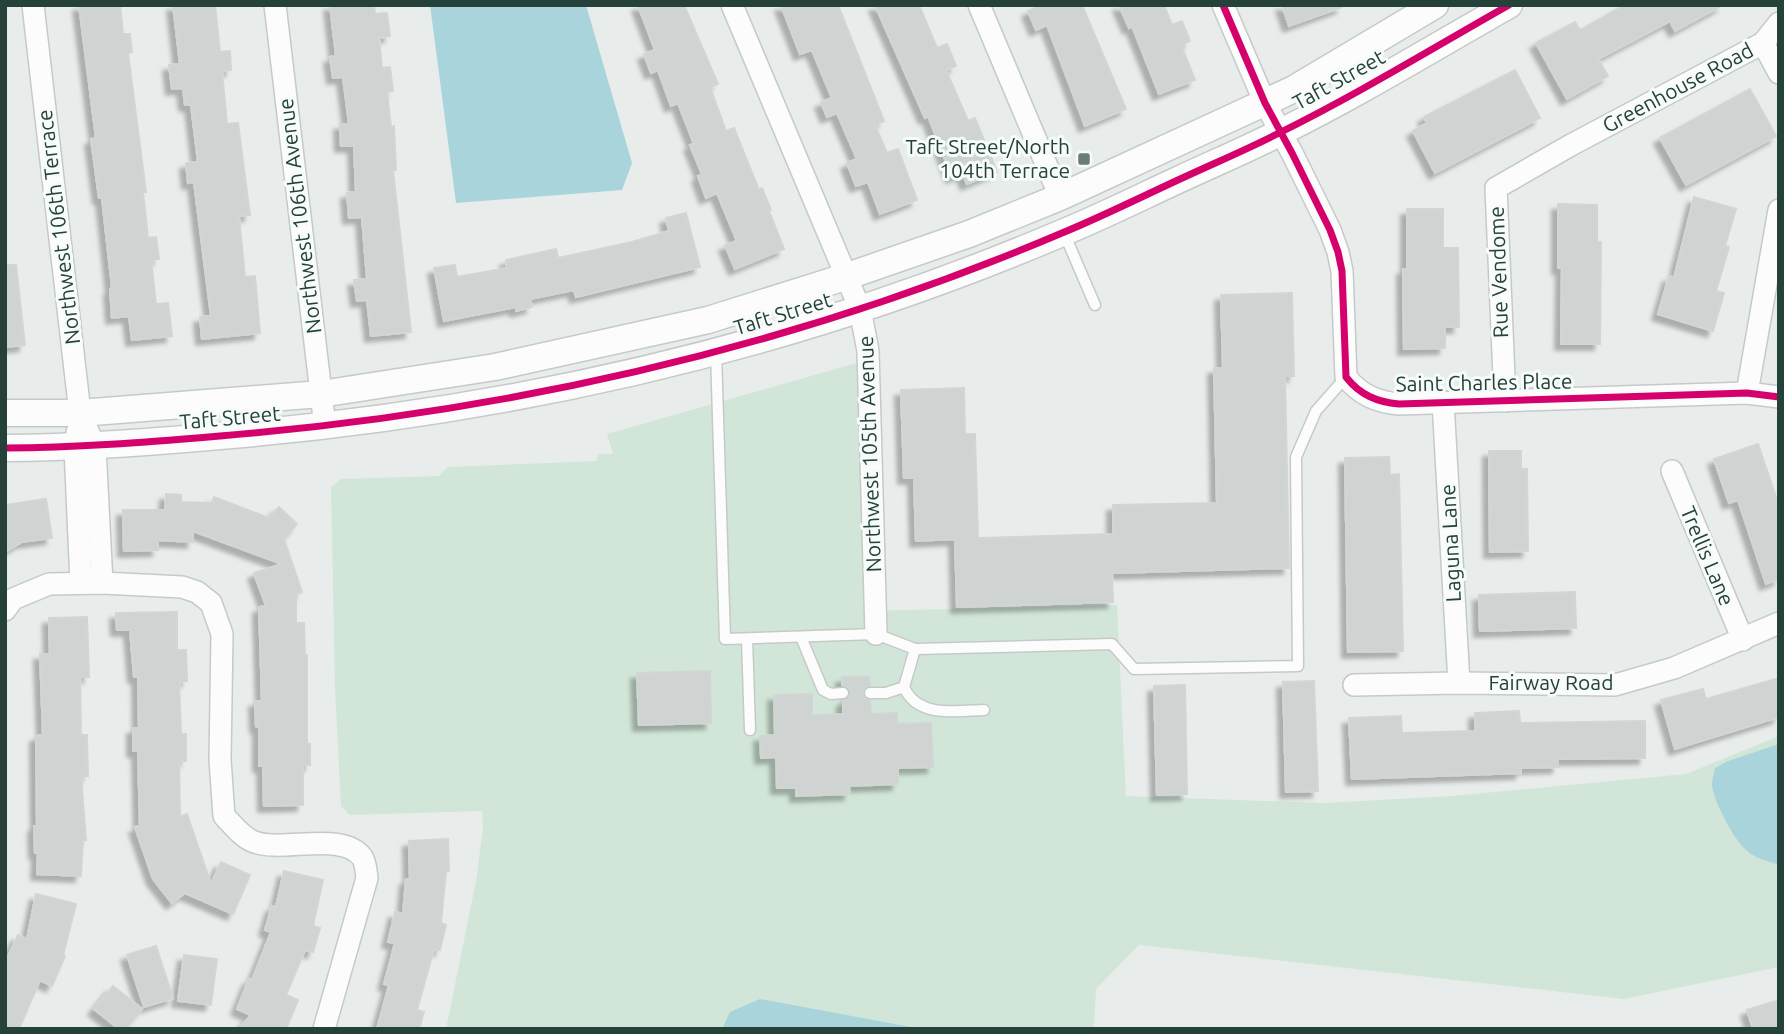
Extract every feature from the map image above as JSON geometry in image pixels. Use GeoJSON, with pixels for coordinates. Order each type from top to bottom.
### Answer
{"type":"FeatureCollection","features":[{"type":"Feature","properties":{"kind":"street","name":"Northwest 106th Terrace"},"geometry":{"type":"LineString","coordinates":[[33,5],[85,447]]}},
{"type":"Feature","properties":{"kind":"street","name":"Northwest 106th Avenue"},"geometry":{"type":"LineString","coordinates":[[275,5],[325,427]]}},
{"type":"Feature","properties":{"kind":"street","name":"Northwest 105th Avenue"},"geometry":{"type":"LineString","coordinates":[[732,5],[860,309],[868,351],[877,634]]}},
{"type":"Feature","properties":{"kind":"street"},"geometry":{"type":"LineString","coordinates":[[979,5],[1060,197]]}},
{"type":"Feature","properties":{"kind":"street"},"geometry":{"type":"LineString","coordinates":[[1223,5],[1272,118],[1330,230],[1338,252],[1342,271],[1346,377]]}},
{"type":"Feature","properties":{"kind":"street","name":"Taft Street"},"geometry":{"type":"LineString","coordinates":[[5,413],[80,413],[321,394],[495,367],[708,320],[969,234],[1272,118],[1294,89],[1435,5]]}},
{"type":"Feature","properties":{"kind":"street","name":"Taft Street"},"geometry":{"type":"LineString","coordinates":[[5,448],[85,447],[325,427],[498,402],[634,373],[716,352],[860,309],[1064,232],[1272,118],[1509,5]]}},
{"type":"Feature","properties":{"kind":"street","name":"Greenhouse Road"},"geometry":{"type":"LineString","coordinates":[[1571,145],[1763,43],[1779,23]]}},
{"type":"Feature","properties":{"kind":"street"},"geometry":{"type":"LineString","coordinates":[[1763,43],[1779,73]]}},
{"type":"Feature","properties":{"kind":"street","name":"Rue Vendome"},"geometry":{"type":"LineString","coordinates":[[1505,401],[1496,188],[1571,145]]}},
{"type":"Feature","properties":{"kind":"street"},"geometry":{"type":"LineString","coordinates":[[1747,393],[1779,210]]}},
{"type":"Feature","properties":{"kind":"street"},"geometry":{"type":"LineString","coordinates":[[708,320],[716,352]]}},
{"type":"Feature","properties":{"kind":"street","name":"Saint Charles Place"},"geometry":{"type":"LineString","coordinates":[[1346,377],[1356,390],[1386,403],[1747,393],[1779,397]]}},
{"type":"Feature","properties":{"kind":"street","name":"Laguna Lane"},"geometry":{"type":"LineString","coordinates":[[1443,402],[1459,683]]}},
{"type":"Feature","properties":{"kind":"street"},"geometry":{"type":"LineString","coordinates":[[85,447],[103,583]]}},
{"type":"Feature","properties":{"kind":"street"},"geometry":{"type":"LineString","coordinates":[[81,583],[85,447]]}},
{"type":"Feature","properties":{"kind":"street","name":"Trellis Lane"},"geometry":{"type":"LineString","coordinates":[[1672,471],[1743,640]]}},
{"type":"Feature","properties":{"kind":"street"},"geometry":{"type":"LineString","coordinates":[[5,611],[13,599],[49,584],[103,583],[182,587],[197,592],[211,603],[222,634],[220,760],[224,816],[249,841],[266,846],[328,844],[345,847],[361,856],[367,878],[324,1029]]}},
{"type":"Feature","properties":{"kind":"street","name":"Fairway Road"},"geometry":{"type":"LineString","coordinates":[[1354,685],[1615,685],[1674,668],[1779,623]]}},
{"type":"Feature","properties":{"kind":"lane"},"geometry":{"type":"LineString","coordinates":[[1064,232],[1095,305]]}},
{"type":"Feature","properties":{"kind":"lane"},"geometry":{"type":"LineString","coordinates":[[716,352],[725,639],[877,634],[915,649],[1112,644],[1134,669],[1298,666],[1296,457],[1316,411],[1346,377]]}},
{"type":"Feature","properties":{"kind":"lane"},"geometry":{"type":"LineString","coordinates":[[801,637],[823,690],[831,694],[843,693]]}},
{"type":"Feature","properties":{"kind":"lane"},"geometry":{"type":"LineString","coordinates":[[747,639],[750,730]]}},
{"type":"Feature","properties":{"kind":"lane"},"geometry":{"type":"LineString","coordinates":[[915,649],[904,687],[909,698],[919,706],[949,711],[984,710]]}},
{"type":"Feature","properties":{"kind":"lane"},"geometry":{"type":"LineString","coordinates":[[870,693],[886,693],[904,687]]}},
{"type":"Feature","properties":{"kind":"green space"},"geometry":{"type":"Polygon","coordinates":[[[860,362],[866,611],[1117,605],[1126,796],[1325,803],[1451,796],[1686,774],[1779,736],[1779,967],[1624,999],[1139,945],[1096,989],[1094,1029],[446,1029],[476,881],[483,828],[482,811],[350,815],[341,806],[335,689],[331,487],[341,479],[439,476],[448,467],[596,461],[599,454],[613,454],[607,434],[860,362]]]}},
{"type":"Feature","properties":{"kind":"water"},"geometry":{"type":"Polygon","coordinates":[[[430,5],[586,5],[632,163],[622,190],[456,203],[430,5]]]}},
{"type":"Feature","properties":{"kind":"water"},"geometry":{"type":"Polygon","coordinates":[[[1779,744],[1779,863],[1776,864],[1753,855],[1741,844],[1720,810],[1712,785],[1715,768],[1779,744]]]}},
{"type":"Feature","properties":{"kind":"water"},"geometry":{"type":"Polygon","coordinates":[[[760,999],[913,1029],[722,1029],[730,1012],[760,999]]]}},
{"type":"Feature","properties":{"kind":"building"},"geometry":{"type":"Polygon","coordinates":[[[79,5],[120,5],[123,34],[130,34],[132,52],[128,53],[146,192],[143,192],[148,238],[156,237],[159,259],[151,260],[156,304],[168,303],[172,336],[132,340],[129,316],[112,318],[112,288],[102,198],[99,198],[91,139],[96,138],[79,5]]]}},
{"type":"Feature","properties":{"kind":"building"},"geometry":{"type":"Polygon","coordinates":[[[173,5],[215,5],[220,52],[230,51],[231,70],[222,71],[227,124],[238,123],[250,215],[239,216],[245,277],[255,276],[260,333],[202,339],[200,317],[211,316],[194,182],[188,183],[186,163],[198,162],[191,105],[185,105],[183,88],[172,89],[169,65],[180,64],[173,5]]]}},
{"type":"Feature","properties":{"kind":"building"},"geometry":{"type":"Polygon","coordinates":[[[330,5],[374,5],[375,14],[387,13],[390,36],[379,38],[382,68],[390,67],[393,91],[387,92],[391,127],[394,126],[396,170],[393,170],[411,332],[371,336],[367,300],[357,301],[354,280],[367,279],[362,217],[349,218],[347,193],[356,192],[354,146],[341,146],[340,124],[349,124],[343,77],[333,78],[330,57],[336,56],[330,5]]]}},
{"type":"Feature","properties":{"kind":"building"},"geometry":{"type":"Polygon","coordinates":[[[638,5],[684,5],[718,84],[710,87],[726,131],[734,128],[759,190],[762,188],[784,249],[735,269],[725,245],[737,241],[717,193],[706,198],[698,176],[702,174],[690,145],[694,144],[678,103],[671,106],[658,70],[651,73],[644,54],[655,50],[638,5]]]}},
{"type":"Feature","properties":{"kind":"building"},"geometry":{"type":"Polygon","coordinates":[[[781,5],[838,5],[884,121],[875,125],[887,153],[898,149],[917,200],[880,214],[868,182],[856,186],[847,163],[857,159],[837,113],[827,117],[821,102],[832,98],[812,50],[800,54],[781,5]]]}},
{"type":"Feature","properties":{"kind":"building"},"geometry":{"type":"Polygon","coordinates":[[[875,5],[919,5],[937,48],[947,44],[956,66],[946,70],[968,121],[975,118],[997,172],[967,184],[962,173],[952,177],[928,116],[925,118],[875,5]]]}},
{"type":"Feature","properties":{"kind":"building"},"geometry":{"type":"Polygon","coordinates":[[[1042,5],[1082,5],[1126,109],[1085,126],[1047,25],[1036,30],[1028,11],[1042,5]]]}},
{"type":"Feature","properties":{"kind":"building"},"geometry":{"type":"Polygon","coordinates":[[[1119,5],[1164,5],[1172,25],[1182,21],[1190,41],[1181,45],[1195,80],[1159,94],[1132,26],[1129,28],[1119,5]]]}},
{"type":"Feature","properties":{"kind":"building"},"geometry":{"type":"Polygon","coordinates":[[[1282,5],[1342,5],[1342,7],[1289,26],[1282,5]]]}},
{"type":"Feature","properties":{"kind":"building"},"geometry":{"type":"Polygon","coordinates":[[[1625,5],[1723,5],[1675,31],[1670,21],[1598,59],[1608,76],[1567,99],[1536,43],[1575,22],[1580,30],[1625,5]]]}},
{"type":"Feature","properties":{"kind":"building"},"geometry":{"type":"Polygon","coordinates":[[[1515,70],[1540,118],[1435,173],[1413,131],[1427,123],[1424,117],[1515,70]]]}},
{"type":"Feature","properties":{"kind":"building"},"geometry":{"type":"Polygon","coordinates":[[[1750,89],[1776,136],[1686,185],[1660,138],[1750,89]]]}},
{"type":"Feature","properties":{"kind":"building"},"geometry":{"type":"Polygon","coordinates":[[[1694,197],[1736,209],[1725,246],[1729,247],[1716,291],[1724,293],[1713,331],[1658,314],[1669,276],[1674,278],[1694,197]]]}},
{"type":"Feature","properties":{"kind":"building"},"geometry":{"type":"Polygon","coordinates":[[[1558,204],[1597,205],[1597,242],[1601,242],[1600,344],[1561,344],[1562,268],[1558,268],[1558,204]]]}},
{"type":"Feature","properties":{"kind":"building"},"geometry":{"type":"Polygon","coordinates":[[[1407,209],[1443,209],[1443,248],[1458,248],[1459,327],[1445,327],[1445,348],[1404,349],[1403,269],[1407,269],[1407,209]]]}},
{"type":"Feature","properties":{"kind":"building"},"geometry":{"type":"Polygon","coordinates":[[[686,213],[700,267],[576,297],[574,290],[530,299],[532,307],[516,311],[516,307],[444,321],[434,268],[455,265],[457,277],[507,268],[506,260],[556,249],[558,258],[632,242],[669,231],[666,218],[686,213]]]}},
{"type":"Feature","properties":{"kind":"building"},"geometry":{"type":"Polygon","coordinates":[[[5,265],[16,265],[25,345],[5,347],[5,265]]]}},
{"type":"Feature","properties":{"kind":"building"},"geometry":{"type":"Polygon","coordinates":[[[1292,293],[1294,376],[1285,376],[1289,568],[1112,573],[1113,602],[957,607],[955,539],[916,541],[914,478],[904,478],[901,390],[964,388],[965,434],[975,434],[978,538],[1113,534],[1113,505],[1217,503],[1214,368],[1223,368],[1221,295],[1292,293]]]}},
{"type":"Feature","properties":{"kind":"building"},"geometry":{"type":"Polygon","coordinates":[[[1758,444],[1779,506],[1779,579],[1766,584],[1738,500],[1729,503],[1714,459],[1758,444]]]}},
{"type":"Feature","properties":{"kind":"building"},"geometry":{"type":"Polygon","coordinates":[[[1489,451],[1521,451],[1521,469],[1527,469],[1528,551],[1490,552],[1489,451]]]}},
{"type":"Feature","properties":{"kind":"building"},"geometry":{"type":"Polygon","coordinates":[[[1389,457],[1390,475],[1399,474],[1403,651],[1348,652],[1345,458],[1389,457]]]}},
{"type":"Feature","properties":{"kind":"building"},"geometry":{"type":"Polygon","coordinates":[[[166,494],[181,495],[181,502],[212,503],[214,497],[269,518],[279,507],[297,524],[284,539],[302,592],[296,595],[296,623],[304,623],[307,655],[307,744],[310,744],[310,765],[303,765],[303,805],[264,806],[263,766],[259,766],[259,727],[256,727],[255,701],[262,701],[259,607],[266,606],[254,573],[282,564],[193,531],[193,542],[157,540],[158,550],[124,551],[123,510],[165,510],[166,494]]]}},
{"type":"Feature","properties":{"kind":"building"},"geometry":{"type":"Polygon","coordinates":[[[46,499],[52,538],[22,542],[5,552],[5,505],[46,499]]]}},
{"type":"Feature","properties":{"kind":"building"},"geometry":{"type":"Polygon","coordinates":[[[1575,592],[1576,628],[1480,631],[1479,595],[1575,592]]]}},
{"type":"Feature","properties":{"kind":"building"},"geometry":{"type":"Polygon","coordinates":[[[177,612],[177,650],[186,650],[187,681],[179,682],[181,734],[186,734],[186,761],[179,761],[180,817],[187,814],[211,884],[221,862],[250,875],[233,914],[185,893],[172,903],[153,879],[135,827],[140,826],[138,751],[133,751],[133,728],[139,728],[138,677],[134,677],[130,630],[117,630],[116,613],[177,612]]]}},
{"type":"Feature","properties":{"kind":"building"},"geometry":{"type":"Polygon","coordinates":[[[87,617],[89,677],[80,677],[81,735],[87,735],[88,776],[81,776],[86,840],[83,840],[81,876],[37,874],[38,853],[35,853],[34,826],[37,826],[36,736],[43,735],[40,654],[50,654],[49,618],[87,617]]]}},
{"type":"Feature","properties":{"kind":"building"},"geometry":{"type":"Polygon","coordinates":[[[710,671],[711,723],[639,725],[637,673],[710,671]]]}},
{"type":"Feature","properties":{"kind":"building"},"geometry":{"type":"Polygon","coordinates":[[[842,677],[869,677],[870,685],[862,694],[870,701],[871,714],[897,713],[897,724],[931,723],[933,767],[898,768],[898,784],[849,786],[850,794],[796,796],[796,788],[777,788],[776,757],[761,758],[760,736],[775,735],[774,695],[812,694],[812,715],[843,714],[843,701],[848,699],[851,693],[849,688],[842,685],[842,677]]]}},
{"type":"Feature","properties":{"kind":"building"},"geometry":{"type":"Polygon","coordinates":[[[1779,678],[1779,717],[1675,749],[1661,700],[1703,689],[1706,699],[1779,678]]]}},
{"type":"Feature","properties":{"kind":"building"},"geometry":{"type":"Polygon","coordinates":[[[1314,681],[1318,791],[1286,792],[1283,682],[1314,681]]]}},
{"type":"Feature","properties":{"kind":"building"},"geometry":{"type":"Polygon","coordinates":[[[1185,685],[1187,794],[1157,795],[1154,686],[1185,685]]]}},
{"type":"Feature","properties":{"kind":"building"},"geometry":{"type":"Polygon","coordinates":[[[1519,711],[1520,723],[1645,721],[1645,758],[1558,759],[1558,767],[1521,768],[1521,773],[1352,779],[1349,718],[1401,716],[1402,733],[1475,731],[1475,713],[1519,711]]]}},
{"type":"Feature","properties":{"kind":"building"},"geometry":{"type":"Polygon","coordinates":[[[448,839],[449,871],[446,871],[441,923],[446,925],[440,950],[434,949],[417,1010],[424,1012],[419,1029],[377,1029],[389,985],[384,984],[395,943],[388,942],[395,912],[403,914],[406,879],[410,879],[409,841],[448,839]]]}},
{"type":"Feature","properties":{"kind":"building"},"geometry":{"type":"Polygon","coordinates":[[[284,871],[323,880],[313,926],[320,928],[313,952],[305,950],[286,995],[298,1000],[286,1029],[239,1029],[251,1015],[237,1009],[271,932],[265,930],[272,906],[276,907],[284,871]]]}},
{"type":"Feature","properties":{"kind":"building"},"geometry":{"type":"Polygon","coordinates":[[[36,894],[76,904],[63,955],[65,956],[52,986],[40,980],[19,1029],[5,1029],[5,963],[18,935],[27,939],[36,894]]]}},
{"type":"Feature","properties":{"kind":"building"},"geometry":{"type":"Polygon","coordinates":[[[156,946],[173,998],[144,1007],[127,955],[156,946]]]}},
{"type":"Feature","properties":{"kind":"building"},"geometry":{"type":"Polygon","coordinates":[[[184,955],[217,959],[211,1005],[178,1001],[184,955]]]}},
{"type":"Feature","properties":{"kind":"building"},"geometry":{"type":"Polygon","coordinates":[[[113,986],[142,1009],[126,1029],[119,1029],[94,1009],[113,986]]]}},
{"type":"Feature","properties":{"kind":"building"},"geometry":{"type":"Polygon","coordinates":[[[1779,1000],[1779,1029],[1753,1029],[1747,1010],[1779,1000]]]}},
{"type":"Feature","properties":{"kind":"cycle path"},"geometry":{"type":"LineString","coordinates":[[1223,5],[1265,103],[1330,230],[1338,252],[1342,271],[1346,377],[1363,393],[1399,404],[1747,393],[1779,397]]}},
{"type":"Feature","properties":{"kind":"cycle path"},"geometry":{"type":"LineString","coordinates":[[5,448],[86,446],[220,436],[437,410],[544,392],[649,369],[754,341],[858,310],[960,274],[1062,233],[1308,118],[1509,5]]}},
{"type":"Feature","properties":{"kind":"place","name":"Taft Street/North 104th Terrace"},"geometry":{"type":"Point","coordinates":[1084,159]}}]}
